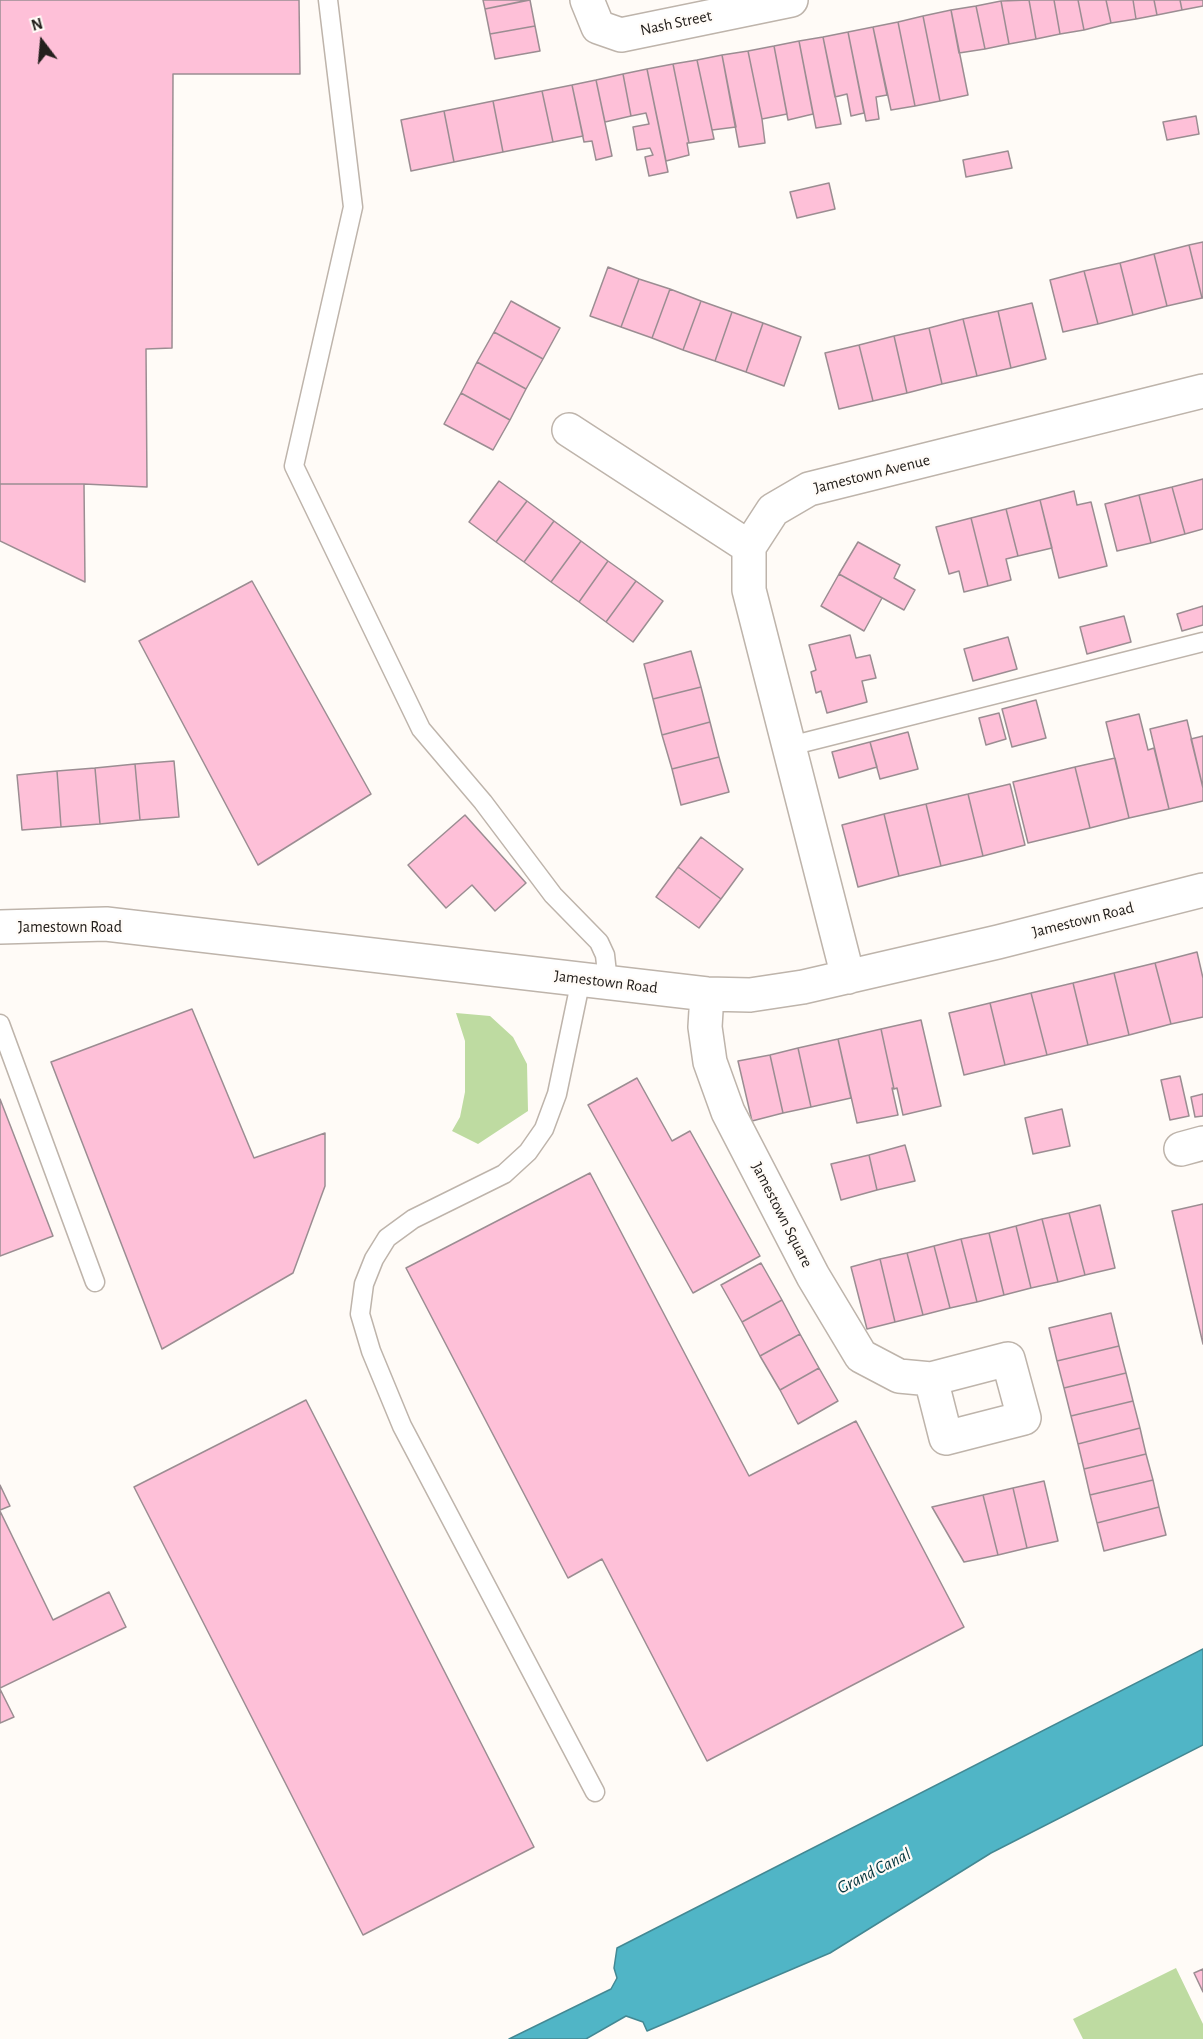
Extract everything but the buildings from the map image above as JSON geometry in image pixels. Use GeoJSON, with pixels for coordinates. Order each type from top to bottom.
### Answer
{"type":"FeatureCollection","features":[{"type":"Feature","properties":{"kind":"street","name":"Nash Street"},"geometry":{"type":"LineString","coordinates":[[592,14],[621,34],[790,0]]}},
{"type":"Feature","properties":{"kind":"street","name":"Jamestown Avenue"},"geometry":{"type":"LineString","coordinates":[[749,547],[773,510],[809,489],[1203,391]]}},
{"type":"Feature","properties":{"kind":"street"},"geometry":{"type":"LineString","coordinates":[[569,430],[749,547],[749,590],[848,977]]}},
{"type":"Feature","properties":{"kind":"street","name":"Jamestown Road"},"geometry":{"type":"LineString","coordinates":[[0,927],[106,924],[707,994],[750,995],[848,977],[1203,890]]}},
{"type":"Feature","properties":{"kind":"street","name":"Jamestown Square"},"geometry":{"type":"LineString","coordinates":[[707,994],[705,1027],[710,1062],[728,1112],[813,1276],[861,1356],[899,1376],[931,1379]]}},
{"type":"Feature","properties":{"kind":"lane"},"geometry":{"type":"LineString","coordinates":[[328,0],[353,207],[294,466],[421,729],[483,802],[553,895],[599,942],[605,955],[544,1129],[528,1152],[504,1174],[413,1219],[387,1238],[370,1267],[364,1284],[360,1314],[371,1352],[402,1426],[595,1792]]}},
{"type":"Feature","properties":{"kind":"lane"},"geometry":{"type":"LineString","coordinates":[[790,746],[1203,642]]}},
{"type":"Feature","properties":{"kind":"lane"},"geometry":{"type":"LineString","coordinates":[[0,1024],[95,1282]]}},
{"type":"Feature","properties":{"kind":"green space"},"geometry":{"type":"Polygon","coordinates":[[[456,1013],[490,1016],[513,1037],[527,1064],[528,1111],[478,1144],[452,1131],[460,1117],[465,1092],[465,1041],[456,1013]]]}},
{"type":"Feature","properties":{"kind":"green space"},"geometry":{"type":"Polygon","coordinates":[[[1176,1968],[1203,2024],[1203,2039],[1083,2039],[1073,2019],[1176,1968]]]}},
{"type":"Feature","properties":{"kind":"water","name":"Grand Canal"},"geometry":{"type":"Polygon","coordinates":[[[1203,1649],[1203,1745],[991,1853],[830,1953],[647,2031],[643,2022],[626,2016],[586,2039],[509,2039],[611,1989],[617,1978],[614,1968],[617,1948],[1203,1649]]]}}]}
